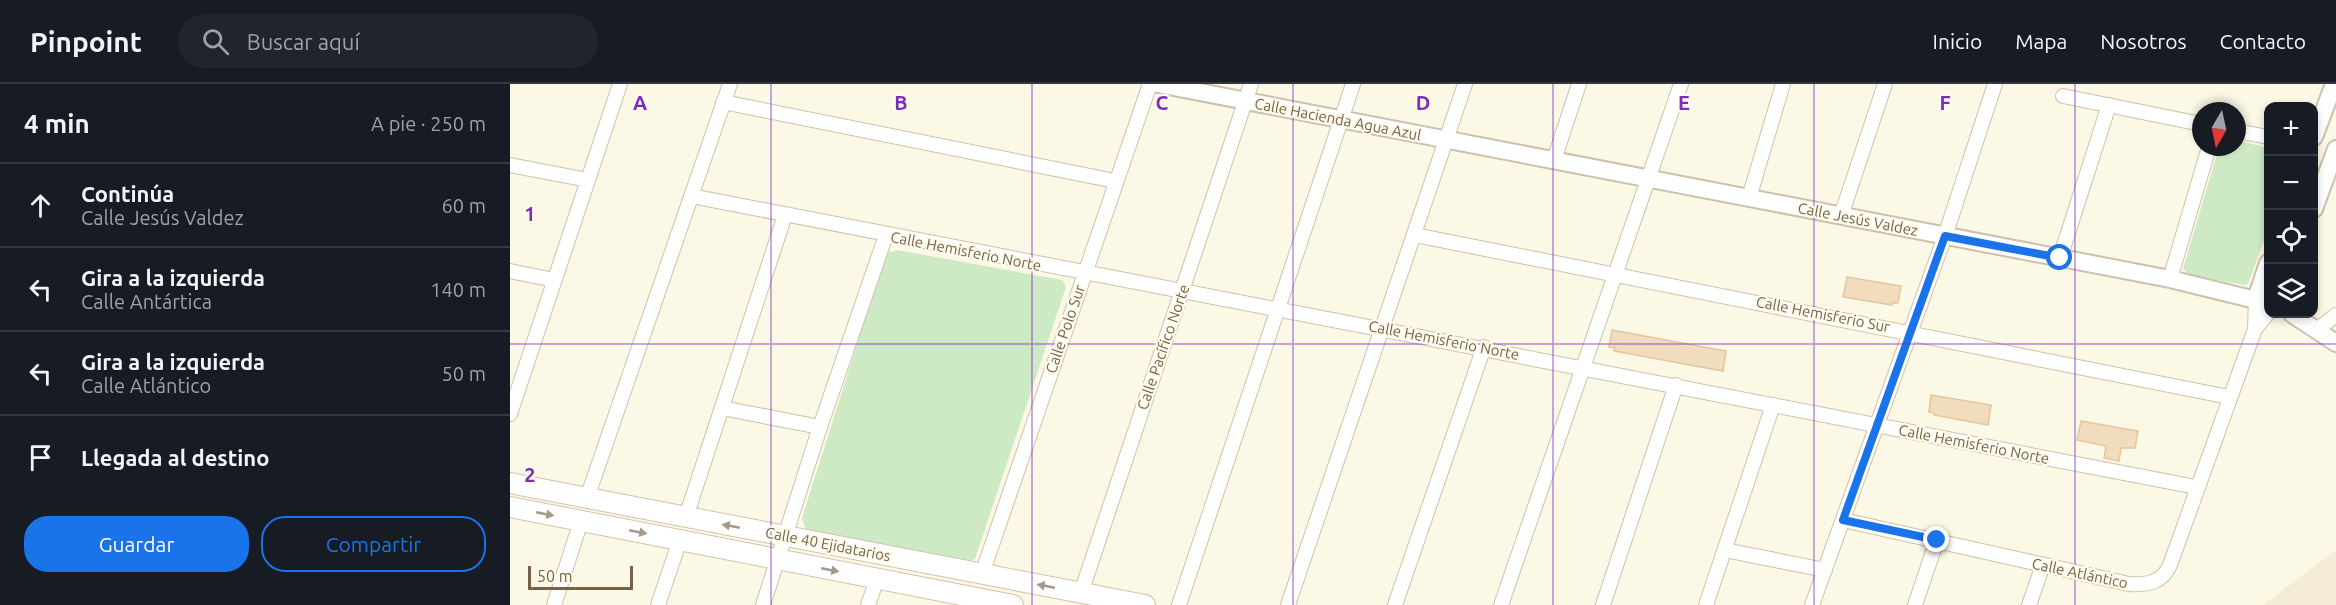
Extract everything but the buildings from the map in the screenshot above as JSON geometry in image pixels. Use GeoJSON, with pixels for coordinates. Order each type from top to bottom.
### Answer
{"type":"FeatureCollection","features":[{"type":"Feature","properties":{"kind":"main road","name":"Calle 40 Ejidatarios"},"geometry":{"type":"LineString","coordinates":[[510,483],[1145,605]]}},
{"type":"Feature","properties":{"kind":"main road","name":"Calle 40 Ejidatarios"},"geometry":{"type":"LineString","coordinates":[[510,507],[877,579],[975,601],[1013,605]]}},
{"type":"Feature","properties":{"kind":"street"},"geometry":{"type":"LineString","coordinates":[[510,414],[516,377],[554,280],[620,84]]}},
{"type":"Feature","properties":{"kind":"street"},"geometry":{"type":"LineString","coordinates":[[587,498],[730,84]]}},
{"type":"Feature","properties":{"kind":"street","name":"Calle Polo Sur"},"geometry":{"type":"LineString","coordinates":[[982,574],[1150,84]]}},
{"type":"Feature","properties":{"kind":"street","name":"Calle Hacienda Agua Azul"},"geometry":{"type":"LineString","coordinates":[[1158,84],[1447,140]]}},
{"type":"Feature","properties":{"kind":"street","name":"Calle Pacífico Norte"},"geometry":{"type":"LineString","coordinates":[[1081,593],[1251,84]]}},
{"type":"Feature","properties":{"kind":"street"},"geometry":{"type":"LineString","coordinates":[[1179,605],[1276,308],[1353,84]]}},
{"type":"Feature","properties":{"kind":"street"},"geometry":{"type":"LineString","coordinates":[[1288,605],[1465,84]]}},
{"type":"Feature","properties":{"kind":"street"},"geometry":{"type":"LineString","coordinates":[[1554,160],[1578,84]]}},
{"type":"Feature","properties":{"kind":"street"},"geometry":{"type":"LineString","coordinates":[[1501,605],[1681,84]]}},
{"type":"Feature","properties":{"kind":"street"},"geometry":{"type":"LineString","coordinates":[[1749,198],[1783,84]]}},
{"type":"Feature","properties":{"kind":"street"},"geometry":{"type":"LineString","coordinates":[[1840,216],[1885,84]]}},
{"type":"Feature","properties":{"kind":"street"},"geometry":{"type":"LineString","coordinates":[[1812,605],[1945,236],[1995,84]]}},
{"type":"Feature","properties":{"kind":"street"},"geometry":{"type":"LineString","coordinates":[[2318,124],[2334,84]]}},
{"type":"Feature","properties":{"kind":"street"},"geometry":{"type":"LineString","coordinates":[[2062,96],[2192,122]]}},
{"type":"Feature","properties":{"kind":"street"},"geometry":{"type":"LineString","coordinates":[[723,102],[1115,181]]}},
{"type":"Feature","properties":{"kind":"street"},"geometry":{"type":"LineString","coordinates":[[2060,258],[2109,105]]}},
{"type":"Feature","properties":{"kind":"street"},"geometry":{"type":"LineString","coordinates":[[2246,133],[2264,136]]}},
{"type":"Feature","properties":{"kind":"street","name":"Calle Jesús Valdez"},"geometry":{"type":"LineString","coordinates":[[1447,140],[2170,279],[2262,301]]}},
{"type":"Feature","properties":{"kind":"street"},"geometry":{"type":"LineString","coordinates":[[2318,196],[2336,149]]}},
{"type":"Feature","properties":{"kind":"street"},"geometry":{"type":"LineString","coordinates":[[2170,279],[2206,156]]}},
{"type":"Feature","properties":{"kind":"street"},"geometry":{"type":"LineString","coordinates":[[510,165],[588,180]]}},
{"type":"Feature","properties":{"kind":"street","name":"Calle Hemisferio Norte"},"geometry":{"type":"LineString","coordinates":[[691,196],[1084,274],[1484,347],[2196,487]]}},
{"type":"Feature","properties":{"kind":"street"},"geometry":{"type":"LineString","coordinates":[[686,517],[786,215]]}},
{"type":"Feature","properties":{"kind":"street"},"geometry":{"type":"LineString","coordinates":[[764,605],[820,427],[886,235]]}},
{"type":"Feature","properties":{"kind":"street","name":"Calle Hemisferio Sur"},"geometry":{"type":"LineString","coordinates":[[1415,235],[2229,397]]}},
{"type":"Feature","properties":{"kind":"street"},"geometry":{"type":"LineString","coordinates":[[2262,301],[2268,264]]}},
{"type":"Feature","properties":{"kind":"street"},"geometry":{"type":"LineString","coordinates":[[510,271],[554,280]]}},
{"type":"Feature","properties":{"kind":"street","name":"Calle Atlántico"},"geometry":{"type":"LineString","coordinates":[[1843,520],[2130,584],[2155,582],[2162,578],[2170,565],[2196,487],[2255,329],[2262,301]]}},
{"type":"Feature","properties":{"kind":"street"},"geometry":{"type":"LineString","coordinates":[[2318,329],[2336,315]]}},
{"type":"Feature","properties":{"kind":"street","name":"Calle Atlántico"},"geometry":{"type":"LineString","coordinates":[[2255,329],[2264,318]]}},
{"type":"Feature","properties":{"kind":"street"},"geometry":{"type":"LineString","coordinates":[[2299,318],[2336,343]]}},
{"type":"Feature","properties":{"kind":"street"},"geometry":{"type":"LineString","coordinates":[[1395,605],[1484,347]]}},
{"type":"Feature","properties":{"kind":"street"},"geometry":{"type":"LineString","coordinates":[[1604,605],[1676,385]]}},
{"type":"Feature","properties":{"kind":"street"},"geometry":{"type":"LineString","coordinates":[[1706,605],[1773,405]]}},
{"type":"Feature","properties":{"kind":"street"},"geometry":{"type":"LineString","coordinates":[[722,408],[820,427]]}},
{"type":"Feature","properties":{"kind":"street"},"geometry":{"type":"LineString","coordinates":[[554,605],[581,521]]}},
{"type":"Feature","properties":{"kind":"street"},"geometry":{"type":"LineString","coordinates":[[658,605],[680,540]]}},
{"type":"Feature","properties":{"kind":"street"},"geometry":{"type":"LineString","coordinates":[[1916,605],[1937,540]]}},
{"type":"Feature","properties":{"kind":"street"},"geometry":{"type":"LineString","coordinates":[[1725,550],[1825,570]]}},
{"type":"Feature","properties":{"kind":"street"},"geometry":{"type":"LineString","coordinates":[[2029,605],[2043,565]]}},
{"type":"Feature","properties":{"kind":"street"},"geometry":{"type":"LineString","coordinates":[[868,605],[877,579]]}},
{"type":"Feature","properties":{"kind":"shaded area"},"geometry":{"type":"Polygon","coordinates":[[[2336,550],[2336,605],[2263,605],[2336,550]]]}},
{"type":"Feature","properties":{"kind":"green space"},"geometry":{"type":"Polygon","coordinates":[[[2246,142],[2264,147],[2264,241],[2248,284],[2190,275],[2183,269],[2216,156],[2246,156],[2246,142]]]}},
{"type":"Feature","properties":{"kind":"green space"},"geometry":{"type":"Polygon","coordinates":[[[897,250],[1062,280],[1066,287],[975,559],[967,562],[806,530],[802,518],[886,253],[897,250]]]}},
{"type":"Feature","properties":{"kind":"route"},"geometry":{"type":"LineString","coordinates":[[1937,540],[1843,520],[1875,425],[1945,236],[2060,258]]}}]}
